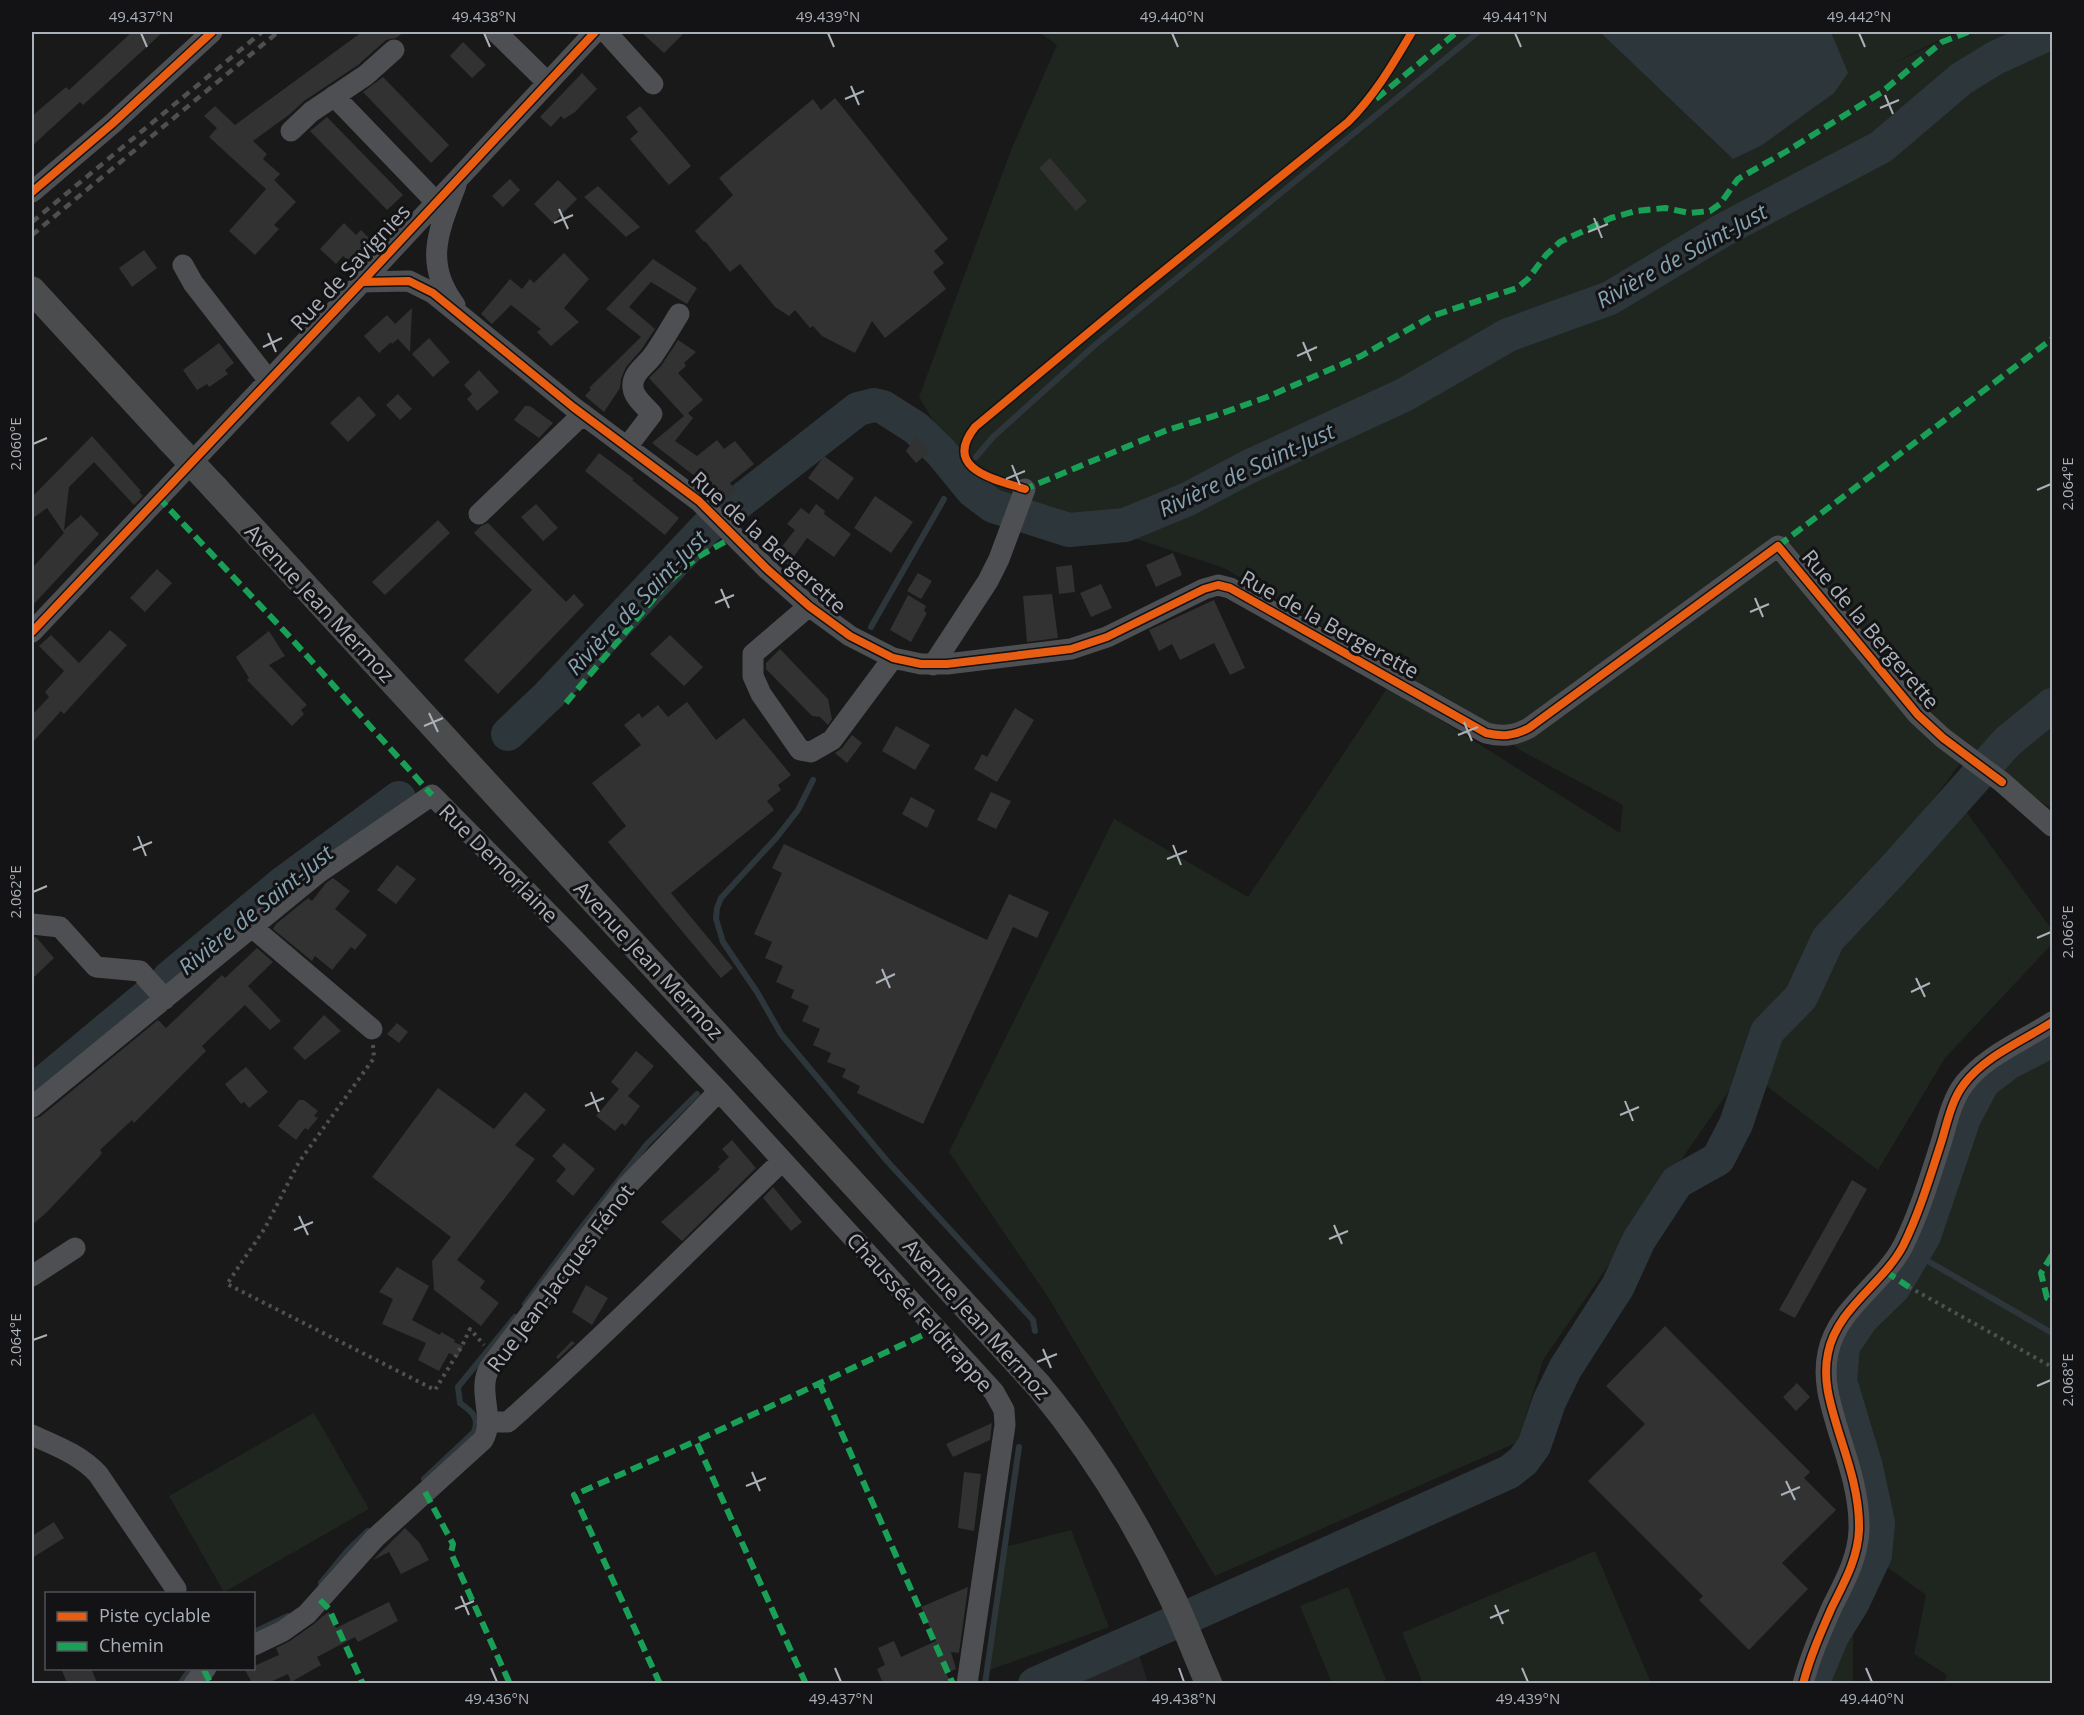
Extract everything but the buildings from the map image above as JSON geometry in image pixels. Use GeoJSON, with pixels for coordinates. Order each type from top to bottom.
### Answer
{"type":"FeatureCollection","features":[{"type":"Feature","properties":{"kind":"main road","name":"Avenue Jean Mermoz"},"geometry":{"type":"LineString","coordinates":[[32,290],[1039,1386],[1085,1447],[1134,1525],[1170,1592],[1207,1680]]}},
{"type":"Feature","properties":{"kind":"street"},"geometry":{"type":"LineString","coordinates":[[496,32],[548,83]]}},
{"type":"Feature","properties":{"kind":"street","name":"Rue de Savignies"},"geometry":{"type":"LineString","coordinates":[[32,632],[596,32]]}},
{"type":"Feature","properties":{"kind":"street"},"geometry":{"type":"LineString","coordinates":[[606,32],[653,84]]}},
{"type":"Feature","properties":{"kind":"street"},"geometry":{"type":"LineString","coordinates":[[32,192],[112,124],[202,35]]}},
{"type":"Feature","properties":{"kind":"street"},"geometry":{"type":"LineString","coordinates":[[291,131],[311,112],[366,75],[394,50]]}},
{"type":"Feature","properties":{"kind":"street"},"geometry":{"type":"LineString","coordinates":[[334,96],[436,202]]}},
{"type":"Feature","properties":{"kind":"street","name":"Rue de la Bergerette"},"geometry":{"type":"LineString","coordinates":[[459,176],[436,243],[436,263],[451,300],[473,326]]}},
{"type":"Feature","properties":{"kind":"street"},"geometry":{"type":"LineString","coordinates":[[183,265],[193,283],[269,381]]}},
{"type":"Feature","properties":{"kind":"street","name":"Rue de la Bergerette"},"geometry":{"type":"LineString","coordinates":[[362,282],[409,281],[433,293],[583,414],[708,508],[767,569],[809,606],[850,636],[893,658],[933,665],[1071,649],[1093,643],[1204,589],[1218,585],[1230,588],[1486,733],[1510,735],[1529,728],[1778,546],[1899,693],[1932,728],[2002,782],[2052,826]]}},
{"type":"Feature","properties":{"kind":"street"},"geometry":{"type":"LineString","coordinates":[[627,447],[652,414],[634,395],[634,378],[652,357],[679,314]]}},
{"type":"Feature","properties":{"kind":"street"},"geometry":{"type":"LineString","coordinates":[[479,514],[583,414]]}},
{"type":"Feature","properties":{"kind":"street"},"geometry":{"type":"LineString","coordinates":[[933,665],[988,581],[1020,506]]}},
{"type":"Feature","properties":{"kind":"street"},"geometry":{"type":"LineString","coordinates":[[809,606],[753,654],[753,676],[761,694],[800,750],[811,752],[832,740],[893,658]]}},
{"type":"Feature","properties":{"kind":"street","name":"Rue Demorlaine"},"geometry":{"type":"LineString","coordinates":[[32,1107],[334,861],[432,795],[719,1091]]}},
{"type":"Feature","properties":{"kind":"street"},"geometry":{"type":"LineString","coordinates":[[32,924],[60,927],[96,968],[140,971],[165,999]]}},
{"type":"Feature","properties":{"kind":"street"},"geometry":{"type":"LineString","coordinates":[[253,927],[372,1029]]}},
{"type":"Feature","properties":{"kind":"street"},"geometry":{"type":"LineString","coordinates":[[1803,1683],[1819,1636],[1853,1560],[1859,1531],[1853,1479],[1827,1389],[1826,1368],[1831,1342],[1840,1323],[1885,1271],[1902,1247],[1959,1091],[1980,1067],[2052,1022]]}},
{"type":"Feature","properties":{"kind":"street","name":"Chaussée Feldtrappe"},"geometry":{"type":"LineString","coordinates":[[719,1091],[994,1392],[1004,1410],[1005,1425],[967,1683]]}},
{"type":"Feature","properties":{"kind":"street","name":"Rue Jean-Jacques Fénot"},"geometry":{"type":"LineString","coordinates":[[487,1422],[484,1381],[490,1367],[627,1186],[719,1091]]}},
{"type":"Feature","properties":{"kind":"street"},"geometry":{"type":"LineString","coordinates":[[255,1645],[283,1631],[307,1614],[375,1538],[478,1444],[485,1435],[487,1422],[508,1422],[634,1306],[782,1161]]}},
{"type":"Feature","properties":{"kind":"street"},"geometry":{"type":"LineString","coordinates":[[32,1276],[75,1248]]}},
{"type":"Feature","properties":{"kind":"street"},"geometry":{"type":"LineString","coordinates":[[32,1424],[32,1435],[81,1458],[93,1469],[176,1589]]}},
{"type":"Feature","properties":{"kind":"street"},"geometry":{"type":"LineString","coordinates":[[194,1683],[204,1670]]}},
{"type":"Feature","properties":{"kind":"path"},"geometry":{"type":"LineString","coordinates":[[372,1029],[374,1058],[299,1162],[265,1228],[227,1284],[435,1390],[470,1329]]}},
{"type":"Feature","properties":{"kind":"path"},"geometry":{"type":"LineString","coordinates":[[1909,1287],[2052,1367]]}},
{"type":"Feature","properties":{"kind":"shaded area"},"geometry":{"type":"Polygon","coordinates":[[[1039,32],[1955,32],[1894,63],[1960,32],[2052,32],[2052,809],[1970,750],[1896,850],[1814,946],[1963,807],[2052,930],[2052,944],[1945,1058],[1878,1170],[1744,1069],[1543,1360],[1518,1442],[1215,1576],[1048,1297],[949,1152],[1114,819],[1248,897],[1388,687],[1620,833],[1623,805],[1520,750],[1483,720],[1224,568],[994,491],[959,464],[919,397],[1012,148],[1057,45],[1039,32]]]}},
{"type":"Feature","properties":{"kind":"shaded area"},"geometry":{"type":"Polygon","coordinates":[[[1600,32],[1831,32],[1848,73],[1834,93],[1762,145],[1733,159],[1600,32]]]}},
{"type":"Feature","properties":{"kind":"shaded area"},"geometry":{"type":"Polygon","coordinates":[[[2052,1028],[2052,1683],[1944,1683],[1947,1675],[1914,1654],[1926,1595],[1872,1556],[1870,1525],[1861,1477],[1832,1379],[1839,1341],[1857,1313],[1971,1088],[1992,1068],[2052,1028]]]}},
{"type":"Feature","properties":{"kind":"shaded area"},"geometry":{"type":"Polygon","coordinates":[[[314,1413],[369,1509],[224,1592],[169,1496],[314,1413]]]}},
{"type":"Feature","properties":{"kind":"shaded area"},"geometry":{"type":"Polygon","coordinates":[[[1071,1530],[1109,1627],[987,1671],[1005,1547],[1071,1530]]]}},
{"type":"Feature","properties":{"kind":"shaded area"},"geometry":{"type":"Polygon","coordinates":[[[1595,1551],[1651,1683],[1423,1683],[1402,1633],[1595,1551]]]}},
{"type":"Feature","properties":{"kind":"shaded area"},"geometry":{"type":"Polygon","coordinates":[[[1348,1587],[1386,1680],[1377,1683],[1332,1683],[1300,1606],[1348,1587]]]}},
{"type":"Feature","properties":{"kind":"shaded area"},"geometry":{"type":"Polygon","coordinates":[[[1853,1615],[1853,1683],[1821,1683],[1821,1681],[1853,1615]]]}},
{"type":"Feature","properties":{"kind":"shaded area"},"geometry":{"type":"Polygon","coordinates":[[[1136,1645],[1148,1683],[1049,1683],[1136,1645]]]}},
{"type":"Feature","properties":{"kind":"waterway"},"geometry":{"type":"LineString","coordinates":[[976,457],[993,437],[1095,345],[1478,32]]}},
{"type":"Feature","properties":{"kind":"waterway","name":"Rivière de Saint-Just"},"geometry":{"type":"LineString","coordinates":[[508,734],[548,696],[706,528],[858,409],[874,405],[883,407],[916,428],[941,452],[973,491],[993,506],[1069,530],[1125,525],[1188,499],[1248,467],[1404,395],[1508,335],[1610,298],[1723,230],[1881,147],[1961,79],[1995,58],[2052,32]]}},
{"type":"Feature","properties":{"kind":"waterway"},"geometry":{"type":"LineString","coordinates":[[871,627],[944,499]]}},
{"type":"Feature","properties":{"kind":"waterway"},"geometry":{"type":"LineString","coordinates":[[1194,1614],[1509,1472],[1523,1461],[1534,1446],[1549,1402],[1565,1369],[1618,1286],[1639,1240],[1677,1182],[1718,1159],[1736,1124],[1767,1032],[1801,997],[1828,939],[2007,742],[2052,705]]}},
{"type":"Feature","properties":{"kind":"waterway"},"geometry":{"type":"LineString","coordinates":[[813,780],[798,810],[777,837],[721,898],[716,919],[723,942],[757,992],[781,1034],[887,1161],[1033,1320],[1035,1331]]}},
{"type":"Feature","properties":{"kind":"waterway","name":"Rivière de Saint-Just"},"geometry":{"type":"LineString","coordinates":[[169,978],[282,884],[399,798]]}},
{"type":"Feature","properties":{"kind":"waterway","name":"Rivière de Saint-Just"},"geometry":{"type":"LineString","coordinates":[[32,1092],[145,998]]}},
{"type":"Feature","properties":{"kind":"waterway"},"geometry":{"type":"LineString","coordinates":[[1812,1684],[1832,1636],[1852,1604],[1875,1555],[1878,1523],[1866,1467],[1840,1381],[1843,1346],[1862,1318],[1894,1287],[1924,1236],[1964,1118],[1983,1082],[2008,1063],[2052,1040]]}},
{"type":"Feature","properties":{"kind":"waterway"},"geometry":{"type":"LineString","coordinates":[[525,1304],[647,1144],[697,1094]]}},
{"type":"Feature","properties":{"kind":"waterway"},"geometry":{"type":"LineString","coordinates":[[1914,1253],[2052,1333]]}},
{"type":"Feature","properties":{"kind":"waterway"},"geometry":{"type":"LineString","coordinates":[[424,1479],[474,1432],[475,1418],[460,1403],[458,1387],[515,1317]]}},
{"type":"Feature","properties":{"kind":"waterway"},"geometry":{"type":"LineString","coordinates":[[985,1684],[1019,1447]]}},
{"type":"Feature","properties":{"kind":"waterway"},"geometry":{"type":"LineString","coordinates":[[321,1583],[348,1550],[368,1531]]}},
{"type":"Feature","properties":{"kind":"waterway"},"geometry":{"type":"LineString","coordinates":[[255,1632],[288,1616]]}},
{"type":"Feature","properties":{"kind":"waterway"},"geometry":{"type":"LineString","coordinates":[[1035,1684],[1173,1623]]}},
{"type":"Feature","properties":{"kind":"waterway"},"geometry":{"type":"LineString","coordinates":[[180,1684],[190,1670]]}},
{"type":"Feature","properties":{"kind":"railway"},"geometry":{"type":"LineString","coordinates":[[32,222],[262,32]]}},
{"type":"Feature","properties":{"kind":"railway"},"geometry":{"type":"LineString","coordinates":[[32,235],[278,32]]}},
{"type":"Feature","properties":{"kind":"marked path"},"geometry":{"type":"LineString","coordinates":[[1376,99],[1457,32]]}},
{"type":"Feature","properties":{"kind":"marked path"},"geometry":{"type":"LineString","coordinates":[[1022,488],[1025,489],[1167,430],[1267,397],[1361,356],[1432,316],[1517,288],[1528,279],[1546,255],[1560,242],[1611,218],[1636,211],[1665,208],[1690,213],[1710,211],[1720,204],[1738,179],[1882,92],[1942,42],[1968,32]]}},
{"type":"Feature","properties":{"kind":"marked path"},"geometry":{"type":"LineString","coordinates":[[1778,546],[2052,339]]}},
{"type":"Feature","properties":{"kind":"marked path"},"geometry":{"type":"LineString","coordinates":[[158,497],[289,636],[432,795]]}},
{"type":"Feature","properties":{"kind":"marked path"},"geometry":{"type":"LineString","coordinates":[[566,703],[667,583],[696,558],[735,536]]}},
{"type":"Feature","properties":{"kind":"marked path"},"geometry":{"type":"LineString","coordinates":[[2052,1255],[2041,1273],[2047,1298],[2052,1301]]}},
{"type":"Feature","properties":{"kind":"marked path"},"geometry":{"type":"LineString","coordinates":[[1885,1271],[1909,1287]]}},
{"type":"Feature","properties":{"kind":"marked path"},"geometry":{"type":"LineString","coordinates":[[806,1684],[696,1441],[936,1329]]}},
{"type":"Feature","properties":{"kind":"marked path"},"geometry":{"type":"LineString","coordinates":[[819,1382],[953,1684]]}},
{"type":"Feature","properties":{"kind":"marked path"},"geometry":{"type":"LineString","coordinates":[[660,1684],[574,1495],[696,1441]]}},
{"type":"Feature","properties":{"kind":"marked path"},"geometry":{"type":"LineString","coordinates":[[425,1492],[453,1544],[451,1553],[510,1684]]}},
{"type":"Feature","properties":{"kind":"marked path"},"geometry":{"type":"LineString","coordinates":[[320,1600],[329,1609],[363,1684]]}},
{"type":"Feature","properties":{"kind":"marked path"},"geometry":{"type":"LineString","coordinates":[[204,1670],[211,1684]]}},
{"type":"Feature","properties":{"kind":"cycle path"},"geometry":{"type":"LineString","coordinates":[[32,192],[112,124],[212,32]]}},
{"type":"Feature","properties":{"kind":"cycle path"},"geometry":{"type":"LineString","coordinates":[[32,632],[595,32]]}},
{"type":"Feature","properties":{"kind":"cycle path"},"geometry":{"type":"LineString","coordinates":[[1025,489],[987,476],[968,462],[965,453],[966,441],[975,427],[1348,122],[1375,90],[1412,32]]}},
{"type":"Feature","properties":{"kind":"cycle path"},"geometry":{"type":"LineString","coordinates":[[362,282],[409,281],[433,293],[573,407],[699,501],[767,569],[809,606],[850,636],[893,658],[921,664],[947,664],[1071,649],[1107,637],[1204,589],[1218,585],[1230,588],[1486,733],[1508,735],[1529,728],[1778,546],[1918,715],[1943,738],[2002,782]]}},
{"type":"Feature","properties":{"kind":"cycle path"},"geometry":{"type":"LineString","coordinates":[[1803,1684],[1820,1635],[1853,1560],[1859,1530],[1858,1505],[1853,1481],[1828,1393],[1826,1363],[1833,1337],[1850,1309],[1884,1272],[1903,1246],[1924,1195],[1953,1105],[1964,1084],[1993,1057],[2052,1022]]}}]}
